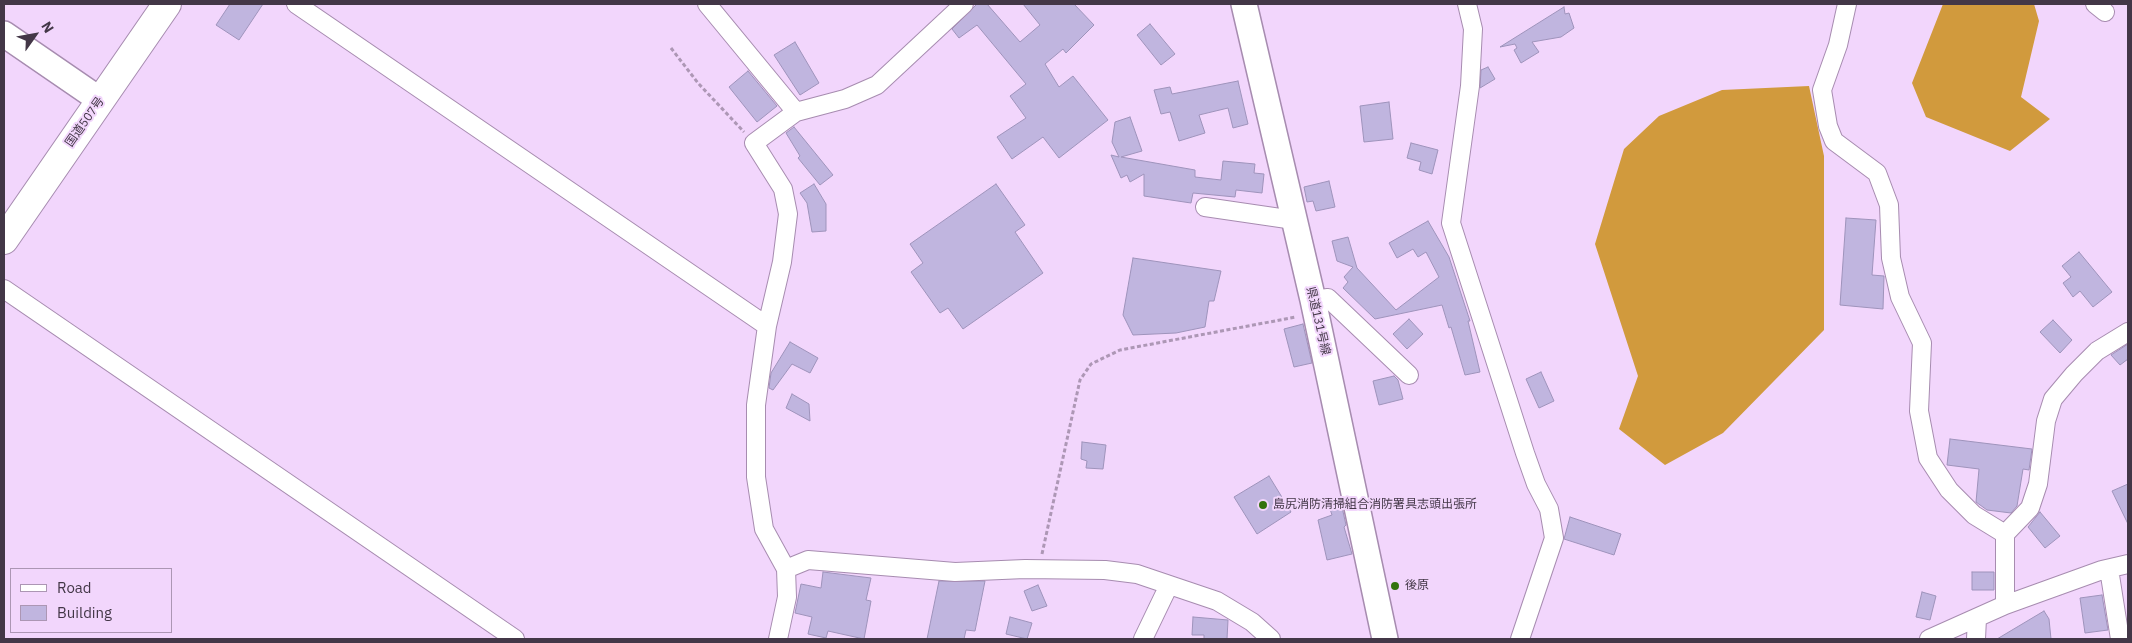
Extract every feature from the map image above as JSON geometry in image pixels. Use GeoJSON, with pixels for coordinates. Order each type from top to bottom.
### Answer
{"type":"FeatureCollection","features":[{"type":"Feature","properties":{"kind":"highway","name":"国道507号"},"geometry":{"type":"LineString","coordinates":[[4,240],[167,4]]}},
{"type":"Feature","properties":{"kind":"main road","name":"県道131号線"},"geometry":{"type":"LineString","coordinates":[[1244,4],[1314,306],[1386,639]]}},
{"type":"Feature","properties":{"kind":"main road"},"geometry":{"type":"LineString","coordinates":[[4,34],[100,100]]}},
{"type":"Feature","properties":{"kind":"street"},"geometry":{"type":"LineString","coordinates":[[296,4],[767,326]]}},
{"type":"Feature","properties":{"kind":"street"},"geometry":{"type":"LineString","coordinates":[[708,4],[796,112]]}},
{"type":"Feature","properties":{"kind":"street"},"geometry":{"type":"LineString","coordinates":[[778,639],[787,597],[786,569],[764,528],[756,477],[756,405],[767,326],[782,262],[788,214],[783,189],[754,142],[796,112],[845,100],[877,85],[964,4]]}},
{"type":"Feature","properties":{"kind":"street"},"geometry":{"type":"LineString","coordinates":[[1467,4],[1473,29],[1470,86],[1451,223],[1525,453],[1536,484],[1549,509],[1554,538],[1520,639]]}},
{"type":"Feature","properties":{"kind":"street"},"geometry":{"type":"LineString","coordinates":[[1847,4],[1838,46],[1822,90],[1828,126],[1834,142],[1877,173],[1889,205],[1892,258],[1900,297],[1922,343],[1918,411],[1928,458],[1949,490],[1974,516],[2005,534]]}},
{"type":"Feature","properties":{"kind":"street"},"geometry":{"type":"LineString","coordinates":[[1205,207],[1294,220]]}},
{"type":"Feature","properties":{"kind":"street"},"geometry":{"type":"LineString","coordinates":[[4,289],[515,639]]}},
{"type":"Feature","properties":{"kind":"street"},"geometry":{"type":"LineString","coordinates":[[1314,306],[1328,298],[1408,375]]}},
{"type":"Feature","properties":{"kind":"street"},"geometry":{"type":"LineString","coordinates":[[2006,605],[2005,534],[2030,508],[2038,484],[2046,421],[2053,399],[2074,374],[2097,352],[2128,332]]}},
{"type":"Feature","properties":{"kind":"street"},"geometry":{"type":"LineString","coordinates":[[786,569],[808,560],[955,572],[1105,570],[1137,574],[1217,602],[1252,622],[1271,639]]}},
{"type":"Feature","properties":{"kind":"street"},"geometry":{"type":"LineString","coordinates":[[1929,639],[2006,605],[2128,564]]}},
{"type":"Feature","properties":{"kind":"street"},"geometry":{"type":"LineString","coordinates":[[2109,569],[2120,639]]}},
{"type":"Feature","properties":{"kind":"street"},"geometry":{"type":"LineString","coordinates":[[1143,639],[1169,585]]}},
{"type":"Feature","properties":{"kind":"street"},"geometry":{"type":"LineString","coordinates":[[1976,639],[1977,618]]}},
{"type":"Feature","properties":{"kind":"path"},"geometry":{"type":"LineString","coordinates":[[671,48],[716,103],[754,142]]}},
{"type":"Feature","properties":{"kind":"path"},"geometry":{"type":"LineString","coordinates":[[1039,570],[1080,380],[1091,364],[1120,350],[1314,306]]}},
{"type":"Feature","properties":{"kind":"shaded area"},"geometry":{"type":"Polygon","coordinates":[[[1943,4],[2034,4],[2039,21],[2021,97],[2050,119],[2010,151],[1926,117],[1912,83],[1943,4]]]}},
{"type":"Feature","properties":{"kind":"shaded area"},"geometry":{"type":"Polygon","coordinates":[[[1809,86],[1824,156],[1824,330],[1723,433],[1665,465],[1619,429],[1638,376],[1595,244],[1624,149],[1659,116],[1722,90],[1809,86]]]}},
{"type":"Feature","properties":{"kind":"building"},"geometry":{"type":"Polygon","coordinates":[[[230,4],[263,4],[239,40],[216,25],[230,4]]]}},
{"type":"Feature","properties":{"kind":"building"},"geometry":{"type":"Polygon","coordinates":[[[977,4],[987,4],[1020,42],[1040,25],[1023,4],[1074,4],[1094,25],[1066,53],[1063,49],[1045,64],[1059,87],[1073,76],[1108,120],[1059,158],[1043,137],[1012,159],[997,137],[1026,118],[1010,96],[1026,84],[977,25],[959,38],[952,29],[977,4]]]}},
{"type":"Feature","properties":{"kind":"building"},"geometry":{"type":"Polygon","coordinates":[[[1564,7],[1565,14],[1569,13],[1574,28],[1561,37],[1532,42],[1539,52],[1521,63],[1514,50],[1517,48],[1515,44],[1500,47],[1564,7]]]}},
{"type":"Feature","properties":{"kind":"building"},"geometry":{"type":"Polygon","coordinates":[[[1150,24],[1175,54],[1161,65],[1137,35],[1150,24]]]}},
{"type":"Feature","properties":{"kind":"building"},"geometry":{"type":"Polygon","coordinates":[[[795,42],[819,83],[800,95],[774,55],[795,42]]]}},
{"type":"Feature","properties":{"kind":"building"},"geometry":{"type":"Polygon","coordinates":[[[1488,67],[1495,79],[1480,88],[1481,70],[1488,67]]]}},
{"type":"Feature","properties":{"kind":"building"},"geometry":{"type":"Polygon","coordinates":[[[748,71],[777,106],[757,122],[729,87],[748,71]]]}},
{"type":"Feature","properties":{"kind":"building"},"geometry":{"type":"Polygon","coordinates":[[[1238,81],[1248,124],[1233,128],[1228,108],[1199,115],[1205,133],[1179,141],[1170,112],[1161,114],[1154,90],[1170,87],[1172,94],[1238,81]]]}},
{"type":"Feature","properties":{"kind":"building"},"geometry":{"type":"Polygon","coordinates":[[[1389,102],[1393,139],[1364,142],[1360,106],[1389,102]]]}},
{"type":"Feature","properties":{"kind":"building"},"geometry":{"type":"Polygon","coordinates":[[[1130,117],[1142,151],[1121,157],[1195,170],[1195,177],[1221,180],[1223,161],[1255,164],[1254,173],[1264,174],[1262,193],[1236,190],[1235,197],[1193,193],[1191,203],[1144,196],[1144,174],[1130,182],[1127,175],[1121,178],[1111,155],[1119,157],[1112,142],[1115,122],[1130,117]]]}},
{"type":"Feature","properties":{"kind":"building"},"geometry":{"type":"Polygon","coordinates":[[[794,127],[833,175],[820,185],[798,158],[800,156],[786,133],[794,127]]]}},
{"type":"Feature","properties":{"kind":"building"},"geometry":{"type":"Polygon","coordinates":[[[1411,143],[1438,150],[1432,174],[1419,170],[1421,162],[1407,158],[1411,143]]]}},
{"type":"Feature","properties":{"kind":"building"},"geometry":{"type":"Polygon","coordinates":[[[1329,181],[1335,207],[1316,211],[1313,201],[1307,202],[1304,187],[1329,181]]]}},
{"type":"Feature","properties":{"kind":"building"},"geometry":{"type":"Polygon","coordinates":[[[814,184],[826,204],[826,231],[812,232],[807,203],[800,193],[814,184]]]}},
{"type":"Feature","properties":{"kind":"building"},"geometry":{"type":"Polygon","coordinates":[[[996,184],[1025,225],[1015,232],[1043,273],[963,329],[948,308],[940,313],[911,272],[923,263],[910,244],[996,184]]]}},
{"type":"Feature","properties":{"kind":"building"},"geometry":{"type":"Polygon","coordinates":[[[1846,218],[1876,220],[1872,275],[1884,276],[1883,309],[1840,305],[1846,218]]]}},
{"type":"Feature","properties":{"kind":"building"},"geometry":{"type":"Polygon","coordinates":[[[1428,221],[1449,257],[1470,321],[1468,321],[1480,372],[1465,375],[1451,327],[1449,328],[1442,305],[1375,319],[1343,288],[1348,282],[1344,277],[1353,267],[1337,261],[1332,241],[1348,237],[1357,268],[1396,310],[1439,277],[1426,252],[1418,257],[1413,249],[1397,258],[1389,243],[1428,221]]]}},
{"type":"Feature","properties":{"kind":"building"},"geometry":{"type":"Polygon","coordinates":[[[2079,252],[2112,292],[2093,307],[2080,291],[2073,297],[2063,283],[2071,277],[2062,266],[2079,252]]]}},
{"type":"Feature","properties":{"kind":"building"},"geometry":{"type":"Polygon","coordinates":[[[1133,258],[1221,271],[1214,301],[1209,301],[1205,327],[1176,333],[1133,335],[1123,315],[1133,258]]]}},
{"type":"Feature","properties":{"kind":"building"},"geometry":{"type":"Polygon","coordinates":[[[1409,319],[1423,334],[1407,349],[1393,334],[1409,319]]]}},
{"type":"Feature","properties":{"kind":"building"},"geometry":{"type":"Polygon","coordinates":[[[2053,320],[2072,340],[2060,353],[2040,332],[2053,320]]]}},
{"type":"Feature","properties":{"kind":"building"},"geometry":{"type":"Polygon","coordinates":[[[1303,324],[1312,363],[1294,367],[1284,329],[1303,324]]]}},
{"type":"Feature","properties":{"kind":"building"},"geometry":{"type":"Polygon","coordinates":[[[790,342],[818,358],[810,373],[792,364],[773,390],[769,388],[771,373],[790,342]]]}},
{"type":"Feature","properties":{"kind":"building"},"geometry":{"type":"Polygon","coordinates":[[[2128,344],[2128,359],[2120,365],[2111,355],[2128,344]]]}},
{"type":"Feature","properties":{"kind":"building"},"geometry":{"type":"Polygon","coordinates":[[[1541,372],[1554,401],[1539,408],[1526,379],[1541,372]]]}},
{"type":"Feature","properties":{"kind":"building"},"geometry":{"type":"Polygon","coordinates":[[[1394,376],[1398,380],[1403,399],[1379,405],[1373,381],[1394,376]]]}},
{"type":"Feature","properties":{"kind":"building"},"geometry":{"type":"Polygon","coordinates":[[[792,394],[809,404],[810,421],[786,408],[792,394]]]}},
{"type":"Feature","properties":{"kind":"building"},"geometry":{"type":"Polygon","coordinates":[[[1950,439],[2032,449],[2029,470],[2023,469],[2017,506],[2011,513],[1987,510],[1976,502],[1979,469],[1947,465],[1950,439]]]}},
{"type":"Feature","properties":{"kind":"building"},"geometry":{"type":"Polygon","coordinates":[[[1082,442],[1106,445],[1103,469],[1086,468],[1087,461],[1081,459],[1082,442]]]}},
{"type":"Feature","properties":{"kind":"building","name":"島尻消防清掃組合消防署具志頭出張所"},"geometry":{"type":"Polygon","coordinates":[[[1269,476],[1291,512],[1257,534],[1234,497],[1269,476]]]}},
{"type":"Feature","properties":{"kind":"building"},"geometry":{"type":"Polygon","coordinates":[[[2128,484],[2128,524],[2112,491],[2128,484]]]}},
{"type":"Feature","properties":{"kind":"building"},"geometry":{"type":"Polygon","coordinates":[[[1340,498],[1346,525],[1344,527],[1352,554],[1327,560],[1318,520],[1332,515],[1329,506],[1340,498]]]}},
{"type":"Feature","properties":{"kind":"building"},"geometry":{"type":"Polygon","coordinates":[[[2040,512],[2060,536],[2045,548],[2028,527],[2040,512]]]}},
{"type":"Feature","properties":{"kind":"building"},"geometry":{"type":"Polygon","coordinates":[[[1570,517],[1621,534],[1614,555],[1564,539],[1570,517]]]}},
{"type":"Feature","properties":{"kind":"building"},"geometry":{"type":"Polygon","coordinates":[[[823,572],[871,578],[866,600],[871,601],[864,639],[828,631],[826,638],[808,634],[812,617],[795,613],[801,584],[821,588],[823,572]]]}},
{"type":"Feature","properties":{"kind":"building"},"geometry":{"type":"Polygon","coordinates":[[[1972,572],[1994,572],[1994,590],[1972,590],[1972,572]]]}},
{"type":"Feature","properties":{"kind":"building"},"geometry":{"type":"Polygon","coordinates":[[[939,581],[985,581],[975,631],[966,630],[964,639],[927,639],[939,581]]]}},
{"type":"Feature","properties":{"kind":"building"},"geometry":{"type":"Polygon","coordinates":[[[1038,585],[1047,606],[1032,611],[1024,591],[1038,585]]]}},
{"type":"Feature","properties":{"kind":"building"},"geometry":{"type":"Polygon","coordinates":[[[1922,592],[1936,596],[1930,620],[1916,617],[1922,592]]]}},
{"type":"Feature","properties":{"kind":"building"},"geometry":{"type":"Polygon","coordinates":[[[2102,595],[2108,630],[2085,633],[2080,598],[2102,595]]]}},
{"type":"Feature","properties":{"kind":"building"},"geometry":{"type":"Polygon","coordinates":[[[2044,611],[2049,619],[2051,639],[1997,639],[2044,611]]]}},
{"type":"Feature","properties":{"kind":"building"},"geometry":{"type":"Polygon","coordinates":[[[1010,617],[1032,623],[1027,639],[1006,634],[1010,617]]]}},
{"type":"Feature","properties":{"kind":"building"},"geometry":{"type":"Polygon","coordinates":[[[1193,617],[1228,620],[1227,639],[1204,639],[1204,635],[1192,635],[1193,617]]]}},
{"type":"Feature","properties":{"kind":"place","name":"島尻消防清掃組合消防署具志頭出張所"},"geometry":{"type":"Point","coordinates":[1263,505]}},
{"type":"Feature","properties":{"kind":"place","name":"後原"},"geometry":{"type":"Point","coordinates":[1395,586]}}]}
